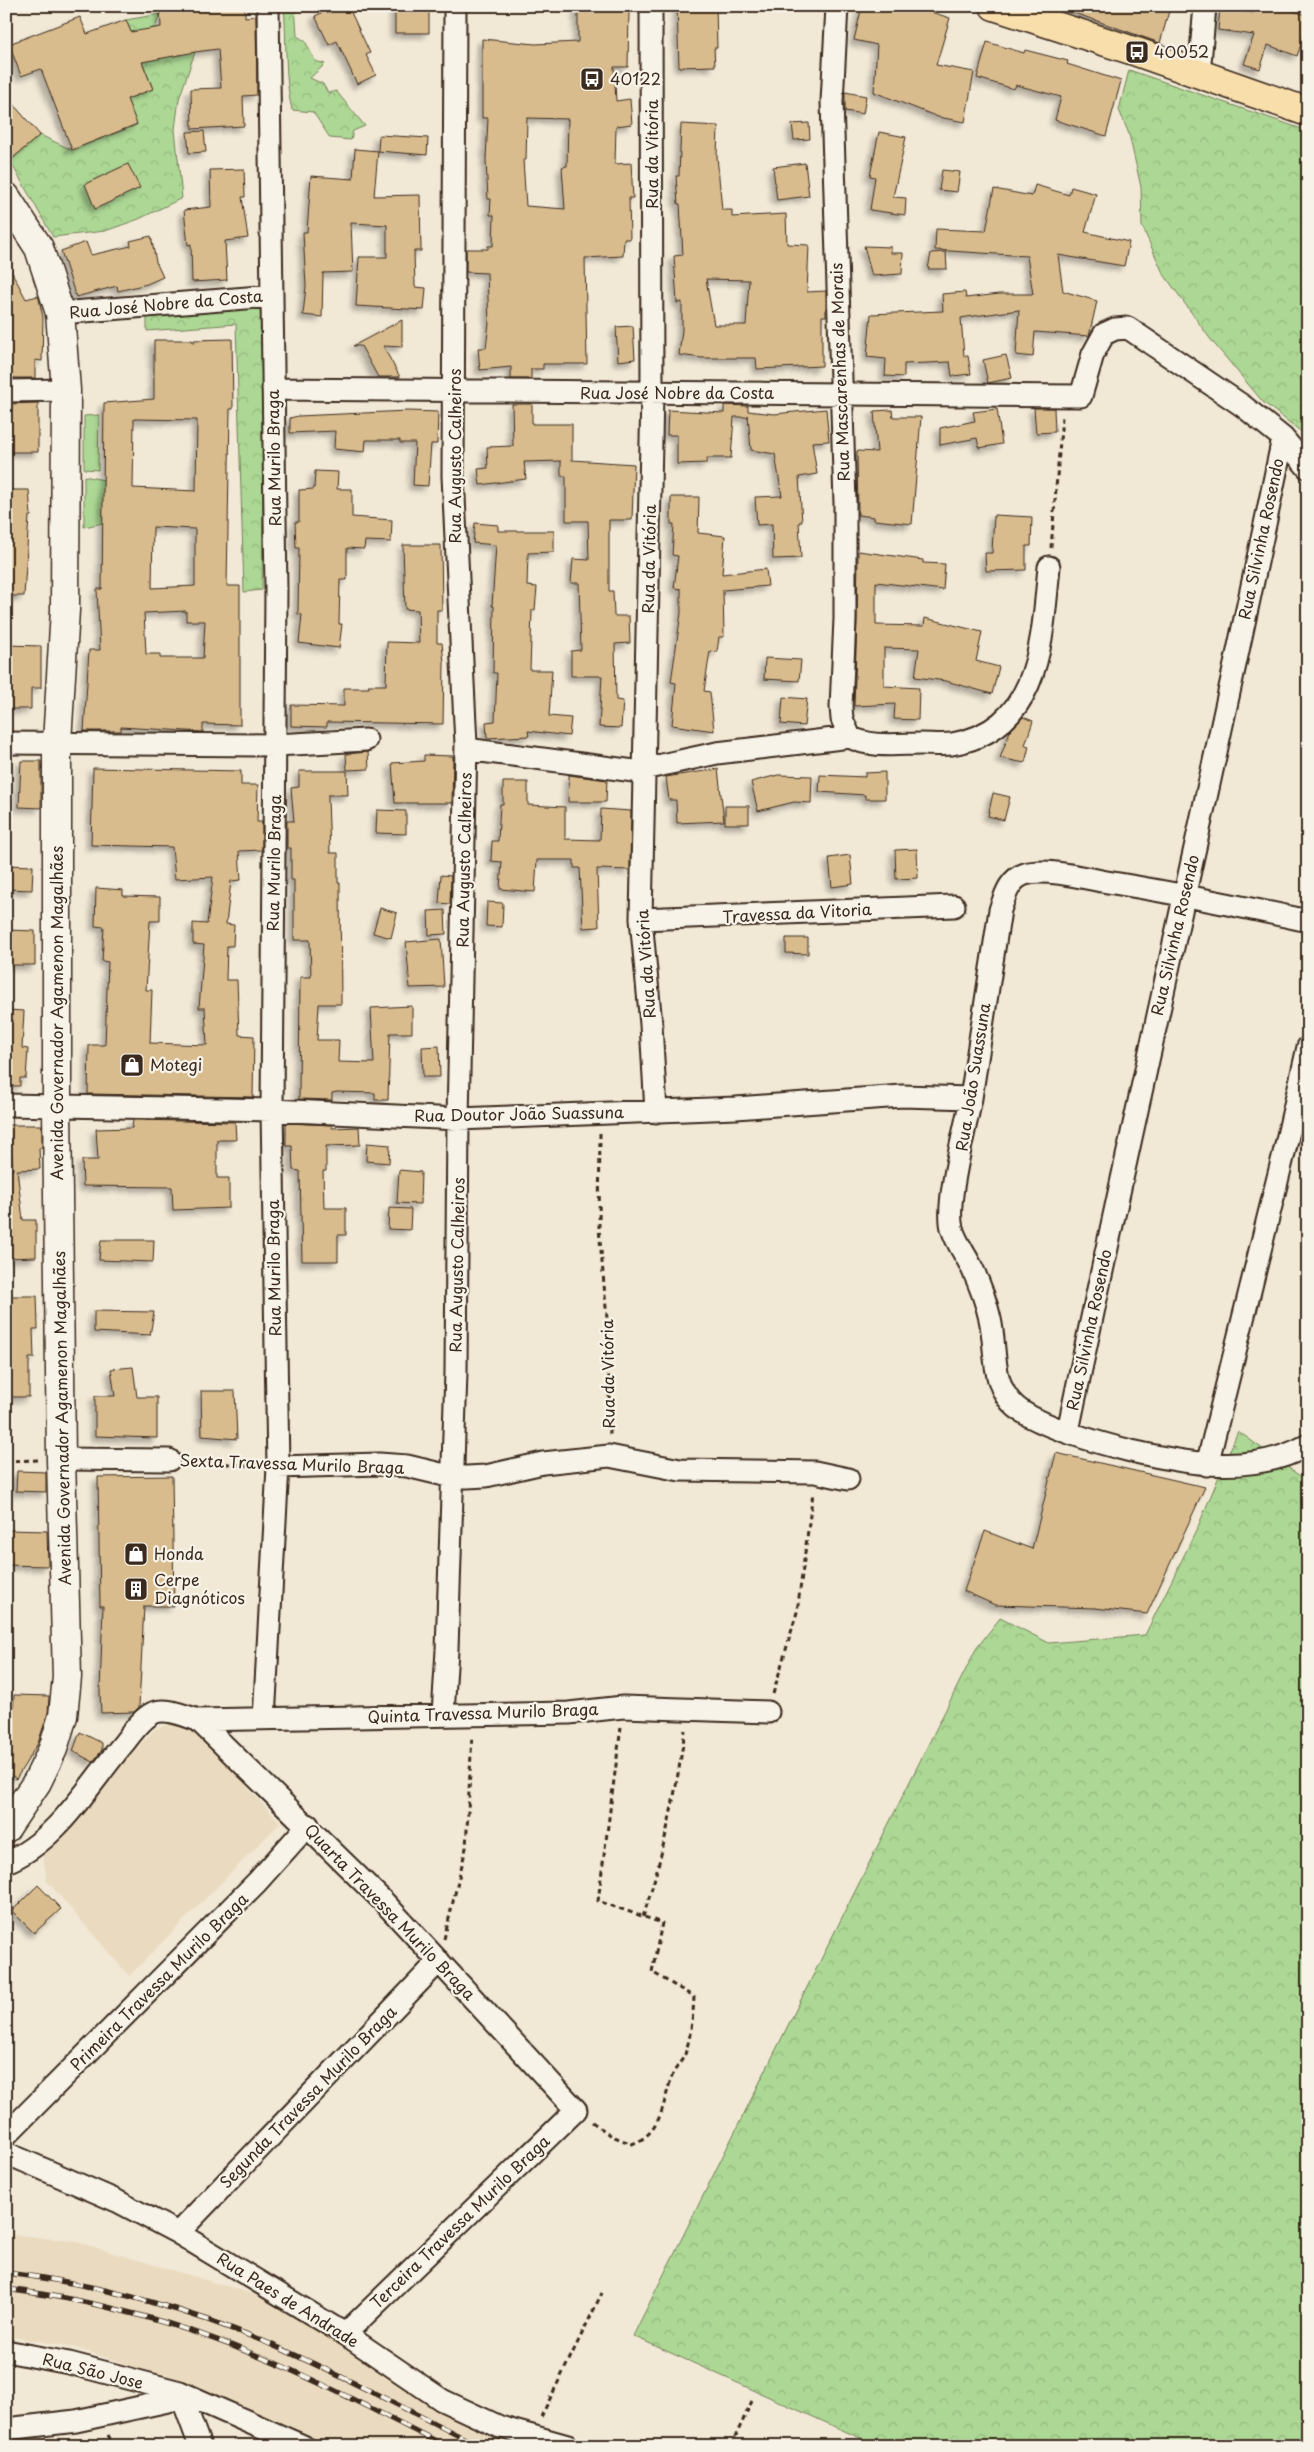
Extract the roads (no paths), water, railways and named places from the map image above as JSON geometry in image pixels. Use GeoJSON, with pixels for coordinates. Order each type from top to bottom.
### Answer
{"type":"FeatureCollection","features":[{"type":"Feature","properties":{"kind":"main road"},"geometry":{"type":"LineString","coordinates":[[994,6],[1308,112]]}},
{"type":"Feature","properties":{"kind":"main road","name":"Avenida Governador Agamenon Magalhães"},"geometry":{"type":"LineString","coordinates":[[6,197],[38,248],[60,313],[66,390],[65,610],[57,742],[57,1107],[61,1459],[67,1677],[63,1716],[49,1757],[36,1782],[6,1828]]}},
{"type":"Feature","properties":{"kind":"street","name":"Rua Murilo Braga"},"geometry":{"type":"LineString","coordinates":[[264,1720],[278,1467],[272,1110],[276,745],[268,6]]}},
{"type":"Feature","properties":{"kind":"street","name":"Rua Augusto Calheiros"},"geometry":{"type":"LineString","coordinates":[[442,1714],[453,1476],[466,749],[455,537],[455,6]]}},
{"type":"Feature","properties":{"kind":"street","name":"Rua da Vitória"},"geometry":{"type":"LineString","coordinates":[[651,6],[652,393],[641,919],[651,1024],[656,1112]]}},
{"type":"Feature","properties":{"kind":"street","name":"Rua Mascarenhas de Morais"},"geometry":{"type":"LineString","coordinates":[[837,6],[832,102],[845,522],[845,619],[841,707],[842,719],[850,737]]}},
{"type":"Feature","properties":{"kind":"street"},"geometry":{"type":"LineString","coordinates":[[1199,74],[1205,6]]}},
{"type":"Feature","properties":{"kind":"street","name":"Rua José Nobre da Costa"},"geometry":{"type":"LineString","coordinates":[[60,313],[272,296]]}},
{"type":"Feature","properties":{"kind":"street","name":"Rua José Nobre da Costa"},"geometry":{"type":"LineString","coordinates":[[273,389],[1073,396],[1104,334],[1115,329],[1128,328],[1243,406],[1283,438]]}},
{"type":"Feature","properties":{"kind":"street"},"geometry":{"type":"LineString","coordinates":[[6,391],[66,390]]}},
{"type":"Feature","properties":{"kind":"street"},"geometry":{"type":"LineString","coordinates":[[1283,438],[1308,468]]}},
{"type":"Feature","properties":{"kind":"street","name":"Rua Silvinha Rosendo"},"geometry":{"type":"LineString","coordinates":[[1068,1431],[1127,1148],[1185,895],[1283,438]]}},
{"type":"Feature","properties":{"kind":"street"},"geometry":{"type":"LineString","coordinates":[[466,749],[634,771],[717,753],[850,737],[858,741],[870,743],[950,744],[978,737],[997,727],[1013,712],[1027,688],[1036,664],[1042,633],[1049,567]]}},
{"type":"Feature","properties":{"kind":"street"},"geometry":{"type":"LineString","coordinates":[[6,743],[276,745],[366,740]]}},
{"type":"Feature","properties":{"kind":"street","name":"Rua João Suassuna"},"geometry":{"type":"LineString","coordinates":[[1308,921],[1185,895],[1072,876],[1044,873],[1025,874],[1015,880],[1006,891],[1000,910],[971,1098],[952,1204],[951,1227],[983,1292],[991,1320],[998,1378],[1003,1392],[1016,1408],[1041,1422],[1104,1445],[1207,1465],[1259,1464],[1291,1455],[1308,1446]]}},
{"type":"Feature","properties":{"kind":"street","name":"Travessa da Vitoria"},"geometry":{"type":"LineString","coordinates":[[641,919],[954,906]]}},
{"type":"Feature","properties":{"kind":"street"},"geometry":{"type":"LineString","coordinates":[[1207,1465],[1285,1149],[1308,1047]]}},
{"type":"Feature","properties":{"kind":"street","name":"Rua Doutor João Suassuna"},"geometry":{"type":"LineString","coordinates":[[6,1105],[272,1110],[458,1118],[656,1112],[902,1096],[971,1098]]}},
{"type":"Feature","properties":{"kind":"street","name":"Sexta Travessa Murilo Braga"},"geometry":{"type":"LineString","coordinates":[[278,1467],[379,1464],[407,1466],[453,1476],[486,1476],[543,1463],[609,1456],[680,1470],[815,1472],[848,1480]]}},
{"type":"Feature","properties":{"kind":"street","name":"Sexta Travessa Murilo Braga"},"geometry":{"type":"LineString","coordinates":[[61,1459],[169,1460]]}},
{"type":"Feature","properties":{"kind":"street","name":"Quinta Travessa Murilo Braga"},"geometry":{"type":"LineString","coordinates":[[198,1720],[570,1713],[623,1707],[768,1712]]}},
{"type":"Feature","properties":{"kind":"street"},"geometry":{"type":"LineString","coordinates":[[6,1862],[20,1857],[40,1842],[82,1797],[145,1718],[154,1712],[166,1711],[198,1720]]}},
{"type":"Feature","properties":{"kind":"street","name":"Quarta Travessa Murilo Braga"},"geometry":{"type":"LineString","coordinates":[[198,1720],[308,1825],[439,1961],[576,2110]]}},
{"type":"Feature","properties":{"kind":"street","name":"Primeira Travessa Murilo Braga"},"geometry":{"type":"LineString","coordinates":[[6,2134],[257,1882],[308,1825]]}},
{"type":"Feature","properties":{"kind":"street","name":"Segunda Travessa Murilo Braga"},"geometry":{"type":"LineString","coordinates":[[178,2233],[439,1961]]}},
{"type":"Feature","properties":{"kind":"street","name":"Terceira Travessa Murilo Braga"},"geometry":{"type":"LineString","coordinates":[[345,2334],[576,2110]]}},
{"type":"Feature","properties":{"kind":"street","name":"Rua Paes de Andrade"},"geometry":{"type":"LineString","coordinates":[[6,2153],[117,2201],[178,2233],[345,2334],[442,2400],[500,2427],[568,2446]]}},
{"type":"Feature","properties":{"kind":"street","name":"Rua São Jose"},"geometry":{"type":"LineString","coordinates":[[6,2351],[69,2363],[181,2395],[303,2446]]}},
{"type":"Feature","properties":{"kind":"street"},"geometry":{"type":"LineString","coordinates":[[6,2429],[76,2421],[181,2395],[200,2446]]}},
{"type":"Feature","properties":{"kind":"railway"},"geometry":{"type":"LineString","coordinates":[[6,2273],[77,2284],[113,2292],[220,2324],[254,2337],[359,2385],[479,2446]]}},
{"type":"Feature","properties":{"kind":"railway"},"geometry":{"type":"LineString","coordinates":[[6,2289],[72,2300],[138,2315],[234,2346],[311,2379],[446,2446]]}},
{"type":"Feature","properties":{"kind":"place","name":"40052"},"geometry":{"type":"Point","coordinates":[1137,52]}},
{"type":"Feature","properties":{"kind":"place","name":"40122"},"geometry":{"type":"Point","coordinates":[592,79]}},
{"type":"Feature","properties":{"kind":"place","name":"Motegi"},"geometry":{"type":"Point","coordinates":[132,1065]}},
{"type":"Feature","properties":{"kind":"place","name":"Honda"},"geometry":{"type":"Point","coordinates":[136,1554]}},
{"type":"Feature","properties":{"kind":"place","name":"Cerpe Diagnóticos"},"geometry":{"type":"Point","coordinates":[136,1589]}}]}
